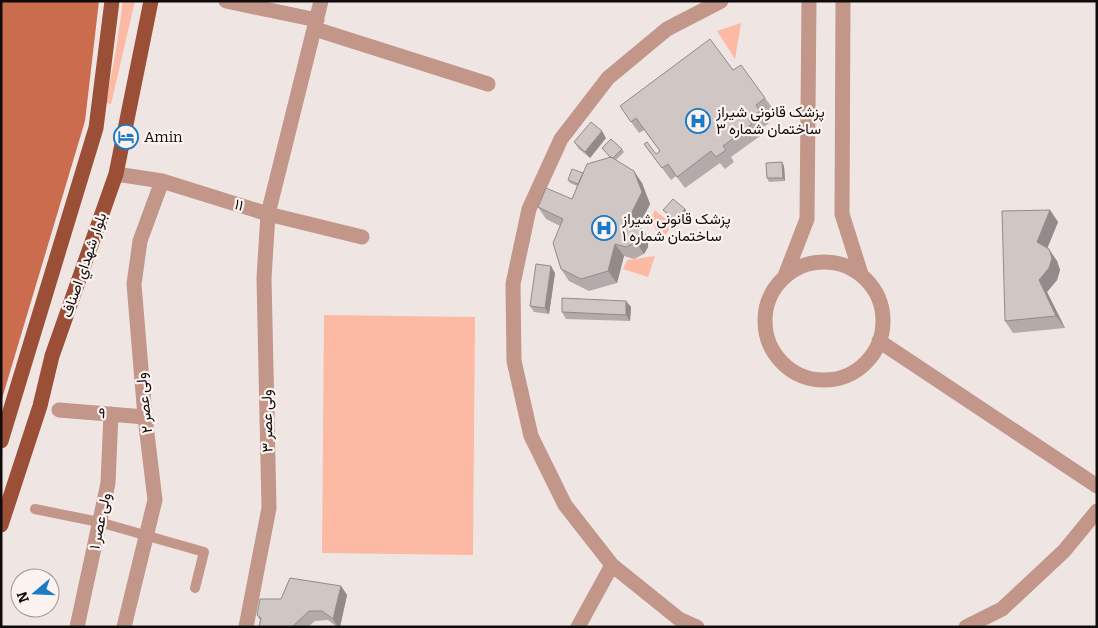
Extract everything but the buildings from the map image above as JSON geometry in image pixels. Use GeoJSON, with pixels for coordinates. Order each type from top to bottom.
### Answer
{"type":"FeatureCollection","features":[{"type":"Feature","properties":{"kind":"main road","name":"بلوار شهداي اصناف"},"geometry":{"type":"LineString","coordinates":[[1,441],[96,128],[112,1]]}},
{"type":"Feature","properties":{"kind":"main road","name":"بلوار شهداي اصناف"},"geometry":{"type":"LineString","coordinates":[[1,525],[40,406],[52,356],[116,174],[151,1]]}},
{"type":"Feature","properties":{"kind":"street"},"geometry":{"type":"LineString","coordinates":[[226,1],[316,25],[488,84]]}},
{"type":"Feature","properties":{"kind":"street","name":"ولی عصر ۳"},"geometry":{"type":"LineString","coordinates":[[246,627],[269,508],[264,278],[268,214],[321,1]]}},
{"type":"Feature","properties":{"kind":"street"},"geometry":{"type":"LineString","coordinates":[[697,627],[679,619],[612,565],[565,505],[531,436],[514,361],[513,284],[529,209],[561,139],[608,78],[667,29],[721,1]]}},
{"type":"Feature","properties":{"kind":"street"},"geometry":{"type":"LineString","coordinates":[[809,1],[807,219],[785,276],[772,292],[766,312],[766,330],[771,348],[782,363],[797,373],[814,379],[832,380],[850,374],[865,364],[876,349],[882,329],[882,309],[874,290],[861,274],[842,214],[843,1]]}},
{"type":"Feature","properties":{"kind":"street","name":"۱۱"},"geometry":{"type":"LineString","coordinates":[[116,174],[162,181],[268,214],[362,237]]}},
{"type":"Feature","properties":{"kind":"street","name":"ولی عصر ۲"},"geometry":{"type":"LineString","coordinates":[[124,627],[155,500],[145,417],[134,284],[140,241],[162,181]]}},
{"type":"Feature","properties":{"kind":"street"},"geometry":{"type":"LineString","coordinates":[[785,276],[802,265],[822,262],[843,264],[861,274]]}},
{"type":"Feature","properties":{"kind":"street"},"geometry":{"type":"LineString","coordinates":[[878,341],[1097,486]]}},
{"type":"Feature","properties":{"kind":"street","name":"۹"},"geometry":{"type":"LineString","coordinates":[[59,410],[145,417]]}},
{"type":"Feature","properties":{"kind":"street","name":"ولی عصر ۱"},"geometry":{"type":"LineString","coordinates":[[77,627],[108,483],[111,414]]}},
{"type":"Feature","properties":{"kind":"street"},"geometry":{"type":"LineString","coordinates":[[966,627],[1002,609],[1064,551],[1097,512]]}},
{"type":"Feature","properties":{"kind":"street"},"geometry":{"type":"LineString","coordinates":[[578,627],[612,565]]}},
{"type":"Feature","properties":{"kind":"lane"},"geometry":{"type":"LineString","coordinates":[[35,508],[99,522],[204,552],[195,588]]}},
{"type":"Feature","properties":{"kind":"shaded area"},"geometry":{"type":"Polygon","coordinates":[[[1,1],[99,1],[85,121],[1,402],[1,1]]]}},
{"type":"Feature","properties":{"kind":"shaded area"},"geometry":{"type":"Polygon","coordinates":[[[123,1],[135,1],[111,104],[106,103],[123,1]]]}},
{"type":"Feature","properties":{"kind":"shaded area"},"geometry":{"type":"Polygon","coordinates":[[[741,23],[735,59],[717,31],[741,23]]]}},
{"type":"Feature","properties":{"kind":"shaded area"},"geometry":{"type":"Polygon","coordinates":[[[655,210],[672,225],[661,242],[651,219],[655,210]]]}},
{"type":"Feature","properties":{"kind":"shaded area"},"geometry":{"type":"Polygon","coordinates":[[[655,256],[648,277],[623,269],[627,260],[655,256]]]}},
{"type":"Feature","properties":{"kind":"shaded area"},"geometry":{"type":"Polygon","coordinates":[[[324,315],[475,317],[473,555],[322,553],[324,315]]]}},
{"type":"Feature","properties":{"kind":"place","name":"پزشک قانونی شیراز ساختمان شماره ٣"},"geometry":{"type":"Point","coordinates":[698,121]}},
{"type":"Feature","properties":{"kind":"place","name":"Amin"},"geometry":{"type":"Point","coordinates":[126,137]}},
{"type":"Feature","properties":{"kind":"place","name":"پزشک قانونی شیراز ساختمان شماره ۱"},"geometry":{"type":"Point","coordinates":[604,228]}}]}
